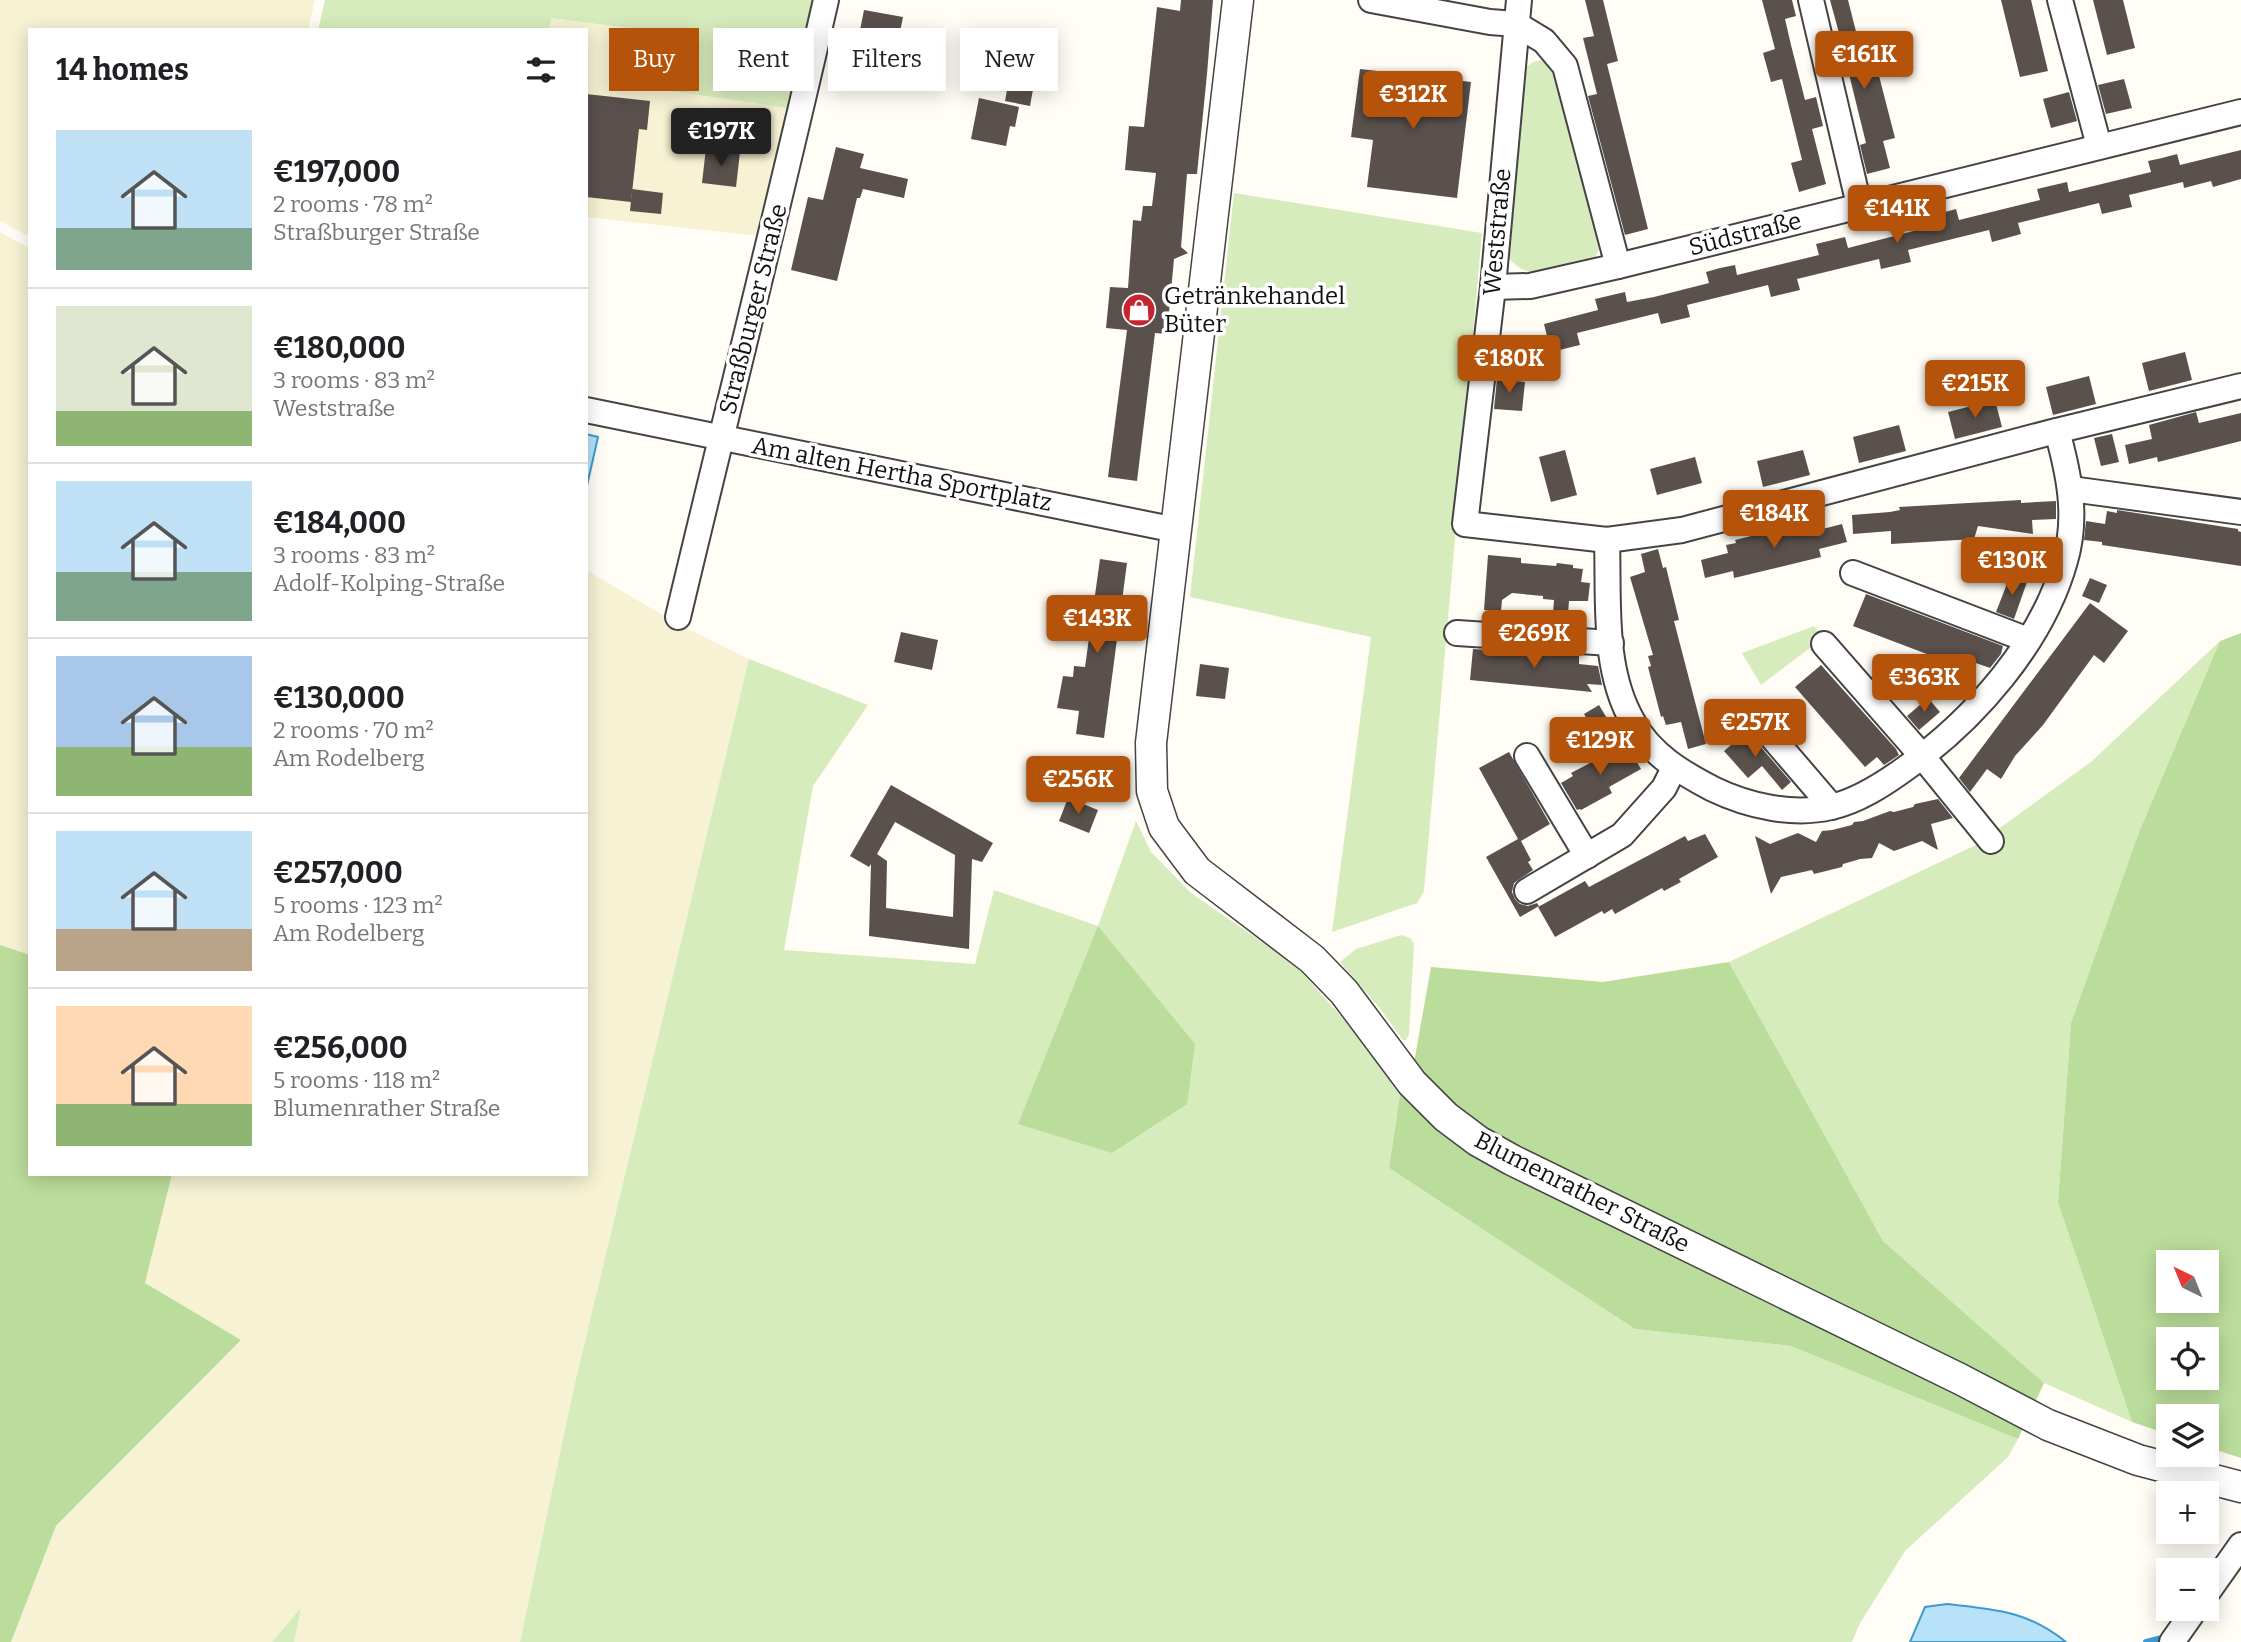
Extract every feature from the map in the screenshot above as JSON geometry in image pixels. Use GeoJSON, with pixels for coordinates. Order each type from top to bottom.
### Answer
{"type":"FeatureCollection","features":[{"type":"Feature","properties":{"kind":"street","name":"Straßburger Straße"},"geometry":{"type":"LineString","coordinates":[[678,617],[827,0]]}},
{"type":"Feature","properties":{"kind":"street","name":"Blumenrather Straße"},"geometry":{"type":"LineString","coordinates":[[1238,0],[1151,743],[1152,791],[1164,827],[1197,871],[1312,959],[1344,992],[1412,1083],[1446,1117],[1478,1141],[2048,1425],[2138,1460],[2241,1487]]}},
{"type":"Feature","properties":{"kind":"street"},"geometry":{"type":"LineString","coordinates":[[1371,0],[1490,22],[1518,12],[1564,66],[1618,266]]}},
{"type":"Feature","properties":{"kind":"street"},"geometry":{"type":"LineString","coordinates":[[1811,0],[1859,205]]}},
{"type":"Feature","properties":{"kind":"street"},"geometry":{"type":"LineString","coordinates":[[2060,0],[2099,146]]}},
{"type":"Feature","properties":{"kind":"street","name":"Weststraße"},"geometry":{"type":"LineString","coordinates":[[1518,12],[1493,287],[1465,524],[1607,540]]}},
{"type":"Feature","properties":{"kind":"street","name":"Südstraße"},"geometry":{"type":"LineString","coordinates":[[1493,287],[1530,286],[1618,266],[2241,111]]}},
{"type":"Feature","properties":{"kind":"street"},"geometry":{"type":"LineString","coordinates":[[2057,431],[2071,489],[2072,518],[2065,561],[2052,595],[2028,640],[1985,697],[1962,723],[1922,757],[1884,783],[1832,807],[1777,810],[1727,796],[1674,768],[1633,723],[1613,668],[1607,540],[1682,530],[2057,431],[2241,386]]}},
{"type":"Feature","properties":{"kind":"street","name":"Am alten Hertha Sportplatz"},"geometry":{"type":"LineString","coordinates":[[588,410],[1176,530]]}},
{"type":"Feature","properties":{"kind":"street"},"geometry":{"type":"LineString","coordinates":[[2071,489],[2241,512]]}},
{"type":"Feature","properties":{"kind":"street"},"geometry":{"type":"LineString","coordinates":[[1853,573],[2028,640]]}},
{"type":"Feature","properties":{"kind":"street"},"geometry":{"type":"LineString","coordinates":[[1457,633],[1611,643]]}},
{"type":"Feature","properties":{"kind":"street"},"geometry":{"type":"LineString","coordinates":[[1824,644],[1991,841]]}},
{"type":"Feature","properties":{"kind":"street"},"geometry":{"type":"LineString","coordinates":[[1587,750],[1633,723]]}},
{"type":"Feature","properties":{"kind":"street"},"geometry":{"type":"LineString","coordinates":[[1770,736],[1832,807]]}},
{"type":"Feature","properties":{"kind":"street"},"geometry":{"type":"LineString","coordinates":[[1527,756],[1587,856]]}},
{"type":"Feature","properties":{"kind":"street"},"geometry":{"type":"LineString","coordinates":[[1527,891],[1622,835],[1664,788],[1674,768]]}},
{"type":"Feature","properties":{"kind":"street"},"geometry":{"type":"LineString","coordinates":[[2219,1577],[2241,1545]]}},
{"type":"Feature","properties":{"kind":"street"},"geometry":{"type":"LineString","coordinates":[[2172,1642],[2187,1621]]}},
{"type":"Feature","properties":{"kind":"shaded area"},"geometry":{"type":"Polygon","coordinates":[[[0,0],[315,0],[308,28],[28,28],[28,236],[0,221],[0,0]]]}},
{"type":"Feature","properties":{"kind":"shaded area"},"geometry":{"type":"Polygon","coordinates":[[[550,18],[629,28],[609,28],[609,91],[699,91],[699,56],[713,64],[713,91],[761,91],[794,109],[768,237],[588,217],[588,28],[549,28],[550,18]]]}},
{"type":"Feature","properties":{"kind":"shaded area"},"geometry":{"type":"Polygon","coordinates":[[[0,232],[28,248],[28,954],[0,945],[0,232]]]}},
{"type":"Feature","properties":{"kind":"shaded area"},"geometry":{"type":"Polygon","coordinates":[[[588,571],[678,624],[749,659],[574,1387],[520,1642],[294,1642],[300,1610],[272,1642],[11,1642],[56,1527],[241,1340],[145,1283],[172,1176],[588,1176],[588,571]]]}},
{"type":"Feature","properties":{"kind":"green space"},"geometry":{"type":"Polygon","coordinates":[[[325,0],[819,0],[813,28],[713,28],[713,91],[798,91],[794,109],[673,91],[699,91],[699,28],[629,28],[551,18],[549,28],[318,28],[325,0]]]}},
{"type":"Feature","properties":{"kind":"green space"},"geometry":{"type":"Polygon","coordinates":[[[1542,60],[1552,63],[1559,71],[1599,249],[1595,258],[1534,272],[1522,269],[1508,258],[1524,69],[1533,62],[1542,60]]]}},
{"type":"Feature","properties":{"kind":"green space"},"geometry":{"type":"Polygon","coordinates":[[[1234,193],[1482,233],[1424,891],[1417,903],[1332,932],[1371,637],[1190,597],[1234,193]]]}},
{"type":"Feature","properties":{"kind":"green space"},"geometry":{"type":"Polygon","coordinates":[[[1814,626],[1823,638],[1761,685],[1742,653],[1814,626]]]}},
{"type":"Feature","properties":{"kind":"green space"},"geometry":{"type":"Polygon","coordinates":[[[2241,633],[2241,1458],[2219,1451],[2219,1404],[2156,1404],[2156,1430],[2132,1422],[2058,1202],[2071,1023],[2139,832],[2220,641],[2241,633]]]}},
{"type":"Feature","properties":{"kind":"green space"},"geometry":{"type":"Polygon","coordinates":[[[2220,641],[2139,832],[2071,1023],[2058,1202],[2132,1422],[2044,1383],[1883,1241],[1729,962],[1978,844],[2092,761],[2220,641]]]}},
{"type":"Feature","properties":{"kind":"green space"},"geometry":{"type":"Polygon","coordinates":[[[749,659],[868,705],[813,786],[784,950],[975,964],[994,890],[1098,926],[1136,821],[1151,852],[1191,893],[1294,964],[1350,1026],[1400,1095],[1389,1168],[1635,1329],[1791,1346],[2018,1439],[2008,1457],[1905,1551],[1859,1625],[1852,1642],[520,1642],[574,1387],[749,659]]]}},
{"type":"Feature","properties":{"kind":"green space"},"geometry":{"type":"Polygon","coordinates":[[[1098,926],[1195,1044],[1187,1104],[1112,1153],[1018,1124],[1098,926]]]}},
{"type":"Feature","properties":{"kind":"green space"},"geometry":{"type":"Polygon","coordinates":[[[1401,935],[1410,938],[1414,944],[1409,1034],[1406,1040],[1403,1040],[1340,962],[1356,949],[1401,935]]]}},
{"type":"Feature","properties":{"kind":"green space"},"geometry":{"type":"Polygon","coordinates":[[[0,945],[28,954],[28,1176],[172,1176],[145,1283],[241,1340],[56,1526],[11,1642],[0,1642],[0,945]]]}},
{"type":"Feature","properties":{"kind":"green space"},"geometry":{"type":"Polygon","coordinates":[[[1729,962],[1883,1241],[2044,1383],[2018,1439],[1791,1346],[1635,1329],[1389,1168],[1400,1095],[1415,1057],[1431,967],[1603,982],[1729,962]]]}},
{"type":"Feature","properties":{"kind":"green space"},"geometry":{"type":"Polygon","coordinates":[[[301,1608],[294,1642],[272,1642],[301,1608]]]}},
{"type":"Feature","properties":{"kind":"water"},"geometry":{"type":"Polygon","coordinates":[[[588,434],[598,437],[588,481],[588,434]]]}},
{"type":"Feature","properties":{"kind":"water"},"geometry":{"type":"Polygon","coordinates":[[[1947,1604],[1996,1610],[2024,1617],[2066,1642],[1910,1642],[1925,1607],[1947,1604]]]}},
{"type":"Feature","properties":{"kind":"building"},"geometry":{"type":"Polygon","coordinates":[[[1181,0],[1213,0],[1207,74],[1197,174],[1187,174],[1181,247],[1188,253],[1174,259],[1167,334],[1155,333],[1137,481],[1108,477],[1127,330],[1106,328],[1110,287],[1128,288],[1133,220],[1141,221],[1143,206],[1152,206],[1156,173],[1125,170],[1129,126],[1144,127],[1157,7],[1180,11],[1181,0]]]}},
{"type":"Feature","properties":{"kind":"building"},"geometry":{"type":"Polygon","coordinates":[[[1585,0],[1603,0],[1618,61],[1607,64],[1648,229],[1625,235],[1588,96],[1597,94],[1583,38],[1594,36],[1585,0]]]}},
{"type":"Feature","properties":{"kind":"building"},"geometry":{"type":"Polygon","coordinates":[[[1762,0],[1792,0],[1796,16],[1785,19],[1791,45],[1805,100],[1816,97],[1823,126],[1812,129],[1826,184],[1799,192],[1791,163],[1802,160],[1782,79],[1771,82],[1763,53],[1775,49],[1762,0]]]}},
{"type":"Feature","properties":{"kind":"building"},"geometry":{"type":"Polygon","coordinates":[[[1830,0],[1848,0],[1866,71],[1877,68],[1895,138],[1883,141],[1890,168],[1867,174],[1860,145],[1866,143],[1846,62],[1841,64],[1834,34],[1839,33],[1830,0]]]}},
{"type":"Feature","properties":{"kind":"building"},"geometry":{"type":"Polygon","coordinates":[[[2001,0],[2031,0],[2048,71],[2020,77],[2001,0]]]}},
{"type":"Feature","properties":{"kind":"building"},"geometry":{"type":"Polygon","coordinates":[[[2093,0],[2123,0],[2135,48],[2107,55],[2093,0]]]}},
{"type":"Feature","properties":{"kind":"building"},"geometry":{"type":"Polygon","coordinates":[[[864,10],[903,17],[901,28],[860,28],[864,10]]]}},
{"type":"Feature","properties":{"kind":"building"},"geometry":{"type":"Polygon","coordinates":[[[1360,69],[1471,82],[1457,198],[1367,187],[1373,140],[1351,137],[1360,69]]]}},
{"type":"Feature","properties":{"kind":"building"},"geometry":{"type":"Polygon","coordinates":[[[2124,79],[2132,108],[2106,114],[2098,85],[2124,79]]]}},
{"type":"Feature","properties":{"kind":"building"},"geometry":{"type":"Polygon","coordinates":[[[1007,91],[1033,91],[1030,106],[1005,101],[1007,91]]]}},
{"type":"Feature","properties":{"kind":"building"},"geometry":{"type":"Polygon","coordinates":[[[2069,92],[2077,121],[2051,128],[2043,99],[2069,92]]]}},
{"type":"Feature","properties":{"kind":"building"},"geometry":{"type":"Polygon","coordinates":[[[588,94],[650,101],[647,130],[639,129],[631,202],[588,197],[588,94]]]}},
{"type":"Feature","properties":{"kind":"building"},"geometry":{"type":"Polygon","coordinates":[[[979,98],[1019,107],[1015,127],[1010,126],[1006,146],[971,139],[979,98]]]}},
{"type":"Feature","properties":{"kind":"building"},"geometry":{"type":"Polygon","coordinates":[[[689,119],[711,122],[708,144],[686,142],[689,119]]]}},
{"type":"Feature","properties":{"kind":"building"},"geometry":{"type":"Polygon","coordinates":[[[836,147],[864,154],[860,168],[908,179],[904,198],[863,189],[860,198],[857,198],[837,281],[791,270],[808,197],[823,200],[836,147]]]}},
{"type":"Feature","properties":{"kind":"building"},"geometry":{"type":"Polygon","coordinates":[[[706,148],[740,152],[736,187],[702,183],[706,148]]]}},
{"type":"Feature","properties":{"kind":"building"},"geometry":{"type":"Polygon","coordinates":[[[2241,150],[2241,179],[2213,187],[2211,181],[2184,188],[2183,182],[2129,195],[2132,207],[2102,214],[2099,203],[2018,223],[2021,234],[1992,242],[1989,230],[1908,250],[1911,262],[1881,269],[1879,259],[1797,279],[1800,290],[1771,297],[1768,285],[1687,305],[1690,317],[1661,324],[1658,313],[1577,333],[1580,345],[1551,352],[1544,324],[1598,310],[1595,299],[1625,292],[1627,302],[1654,297],[1709,283],[1706,272],[1720,268],[1735,265],[1737,275],[1819,255],[1816,244],[1845,237],[1848,248],[1929,227],[1927,217],[1956,209],[1959,220],[2040,200],[2037,189],[2067,182],[2069,192],[2151,172],[2148,161],[2177,154],[2180,165],[2241,150]]]}},
{"type":"Feature","properties":{"kind":"building"},"geometry":{"type":"Polygon","coordinates":[[[632,189],[663,193],[661,214],[630,211],[632,189]]]}},
{"type":"Feature","properties":{"kind":"building"},"geometry":{"type":"Polygon","coordinates":[[[2185,352],[2192,380],[2149,391],[2142,363],[2185,352]]]}},
{"type":"Feature","properties":{"kind":"building"},"geometry":{"type":"Polygon","coordinates":[[[2089,376],[2096,404],[2053,415],[2046,387],[2089,376]]]}},
{"type":"Feature","properties":{"kind":"building"},"geometry":{"type":"Polygon","coordinates":[[[1497,379],[1525,382],[1522,411],[1494,409],[1497,379]]]}},
{"type":"Feature","properties":{"kind":"building"},"geometry":{"type":"Polygon","coordinates":[[[1995,400],[2002,427],[1955,439],[1948,412],[1995,400]]]}},
{"type":"Feature","properties":{"kind":"building"},"geometry":{"type":"Polygon","coordinates":[[[2196,412],[2199,423],[2241,413],[2241,441],[2158,462],[2157,457],[2129,464],[2125,445],[2152,439],[2149,425],[2196,412]]]}},
{"type":"Feature","properties":{"kind":"building"},"geometry":{"type":"Polygon","coordinates":[[[1899,425],[1906,451],[1859,463],[1853,437],[1899,425]]]}},
{"type":"Feature","properties":{"kind":"building"},"geometry":{"type":"Polygon","coordinates":[[[2112,434],[2119,462],[2101,466],[2094,438],[2112,434]]]}},
{"type":"Feature","properties":{"kind":"building"},"geometry":{"type":"Polygon","coordinates":[[[1565,450],[1577,495],[1551,502],[1539,457],[1565,450]]]}},
{"type":"Feature","properties":{"kind":"building"},"geometry":{"type":"Polygon","coordinates":[[[1803,450],[1810,475],[1763,487],[1757,461],[1803,450]]]}},
{"type":"Feature","properties":{"kind":"building"},"geometry":{"type":"Polygon","coordinates":[[[1695,457],[1702,483],[1657,495],[1650,469],[1695,457]]]}},
{"type":"Feature","properties":{"kind":"building"},"geometry":{"type":"Polygon","coordinates":[[[2021,500],[2021,503],[2056,501],[2056,519],[2032,520],[2033,534],[1978,526],[1974,539],[1891,544],[1891,531],[1853,534],[1852,515],[1890,512],[1900,510],[1899,507],[2021,500]]]}},
{"type":"Feature","properties":{"kind":"building"},"geometry":{"type":"Polygon","coordinates":[[[2117,510],[2238,529],[2241,532],[2241,566],[2084,540],[2086,521],[2105,524],[2107,511],[2117,513],[2117,510]]]}},
{"type":"Feature","properties":{"kind":"building"},"geometry":{"type":"Polygon","coordinates":[[[1812,521],[1815,531],[1842,524],[1847,542],[1819,549],[1821,557],[1734,578],[1733,571],[1705,578],[1701,560],[1728,553],[1726,545],[1736,543],[1735,540],[1812,521]]]}},
{"type":"Feature","properties":{"kind":"building"},"geometry":{"type":"Polygon","coordinates":[[[1658,549],[1663,568],[1666,567],[1679,620],[1674,621],[1706,744],[1688,749],[1681,722],[1666,725],[1663,716],[1661,717],[1648,667],[1651,666],[1648,656],[1653,655],[1630,577],[1645,572],[1641,554],[1658,549]]]}},
{"type":"Feature","properties":{"kind":"building"},"geometry":{"type":"Polygon","coordinates":[[[1488,555],[1521,558],[1521,563],[1556,566],[1557,563],[1583,569],[1581,582],[1590,583],[1588,601],[1569,601],[1568,614],[1553,613],[1554,600],[1543,599],[1543,596],[1512,593],[1502,600],[1501,611],[1484,610],[1488,555]]]}},
{"type":"Feature","properties":{"kind":"building"},"geometry":{"type":"Polygon","coordinates":[[[1100,559],[1127,563],[1104,738],[1076,734],[1079,711],[1057,708],[1063,676],[1073,677],[1074,666],[1085,667],[1100,559]]]}},
{"type":"Feature","properties":{"kind":"building"},"geometry":{"type":"Polygon","coordinates":[[[2010,576],[2027,582],[2014,619],[1996,612],[2010,576]]]}},
{"type":"Feature","properties":{"kind":"building"},"geometry":{"type":"Polygon","coordinates":[[[2090,578],[2107,585],[2099,603],[2082,596],[2090,578]]]}},
{"type":"Feature","properties":{"kind":"building"},"geometry":{"type":"Polygon","coordinates":[[[1866,594],[2003,646],[2001,654],[1990,668],[1973,662],[1969,670],[1853,626],[1866,594]]]}},
{"type":"Feature","properties":{"kind":"building"},"geometry":{"type":"Polygon","coordinates":[[[2090,603],[2128,631],[2104,663],[2094,655],[2043,725],[2015,756],[2001,779],[1987,769],[1970,792],[1959,778],[2090,603]]]}},
{"type":"Feature","properties":{"kind":"building"},"geometry":{"type":"Polygon","coordinates":[[[901,632],[938,640],[932,670],[894,662],[901,632]]]}},
{"type":"Feature","properties":{"kind":"building"},"geometry":{"type":"Polygon","coordinates":[[[1473,649],[1579,656],[1579,664],[1598,666],[1602,685],[1587,684],[1592,692],[1470,680],[1473,649]]]}},
{"type":"Feature","properties":{"kind":"building"},"geometry":{"type":"Polygon","coordinates":[[[1200,664],[1229,668],[1225,699],[1196,696],[1200,664]]]}},
{"type":"Feature","properties":{"kind":"building"},"geometry":{"type":"Polygon","coordinates":[[[1821,665],[1899,755],[1884,765],[1877,757],[1865,767],[1795,687],[1821,665]]]}},
{"type":"Feature","properties":{"kind":"building"},"geometry":{"type":"Polygon","coordinates":[[[1928,698],[1940,712],[1919,730],[1907,716],[1928,698]]]}},
{"type":"Feature","properties":{"kind":"building"},"geometry":{"type":"Polygon","coordinates":[[[1599,705],[1608,720],[1593,729],[1584,714],[1599,705]]]}},
{"type":"Feature","properties":{"kind":"building"},"geometry":{"type":"Polygon","coordinates":[[[1750,729],[1760,746],[1791,782],[1782,790],[1762,766],[1748,778],[1724,751],[1750,729]]]}},
{"type":"Feature","properties":{"kind":"building"},"geometry":{"type":"Polygon","coordinates":[[[1626,744],[1641,769],[1609,787],[1612,793],[1577,810],[1561,783],[1573,776],[1571,773],[1626,744]]]}},
{"type":"Feature","properties":{"kind":"building"},"geometry":{"type":"Polygon","coordinates":[[[1509,752],[1550,824],[1521,841],[1533,870],[1514,883],[1512,892],[1520,904],[1528,906],[1537,903],[1539,906],[1520,917],[1486,857],[1518,839],[1479,768],[1509,752]]]}},
{"type":"Feature","properties":{"kind":"building"},"geometry":{"type":"Polygon","coordinates":[[[891,785],[993,843],[982,862],[972,859],[969,949],[869,936],[871,864],[869,867],[850,856],[891,785]],[[895,822],[877,854],[887,861],[886,908],[953,917],[955,855],[895,822]]]}},
{"type":"Feature","properties":{"kind":"building"},"geometry":{"type":"Polygon","coordinates":[[[1068,798],[1098,810],[1089,833],[1059,821],[1068,798]]]}},
{"type":"Feature","properties":{"kind":"building"},"geometry":{"type":"Polygon","coordinates":[[[1938,799],[1953,818],[1931,824],[1938,850],[1922,841],[1894,851],[1879,843],[1872,858],[1860,859],[1814,874],[1812,870],[1781,877],[1771,894],[1755,836],[1770,844],[1798,833],[1816,842],[1822,831],[1852,825],[1854,822],[1890,811],[1938,799]]]}},
{"type":"Feature","properties":{"kind":"building"},"geometry":{"type":"Polygon","coordinates":[[[1705,834],[1718,857],[1679,879],[1681,882],[1664,891],[1662,888],[1615,914],[1612,909],[1604,914],[1602,911],[1555,937],[1538,907],[1585,881],[1589,887],[1685,836],[1688,841],[1705,834]]]}},
{"type":"Feature","properties":{"kind":"waterway"},"geometry":{"type":"LineString","coordinates":[[2146,1642],[2166,1637]]}},
{"type":"Feature","properties":{"kind":"place","name":"Getränkehandel Büter"},"geometry":{"type":"Point","coordinates":[1139,310]}}]}
